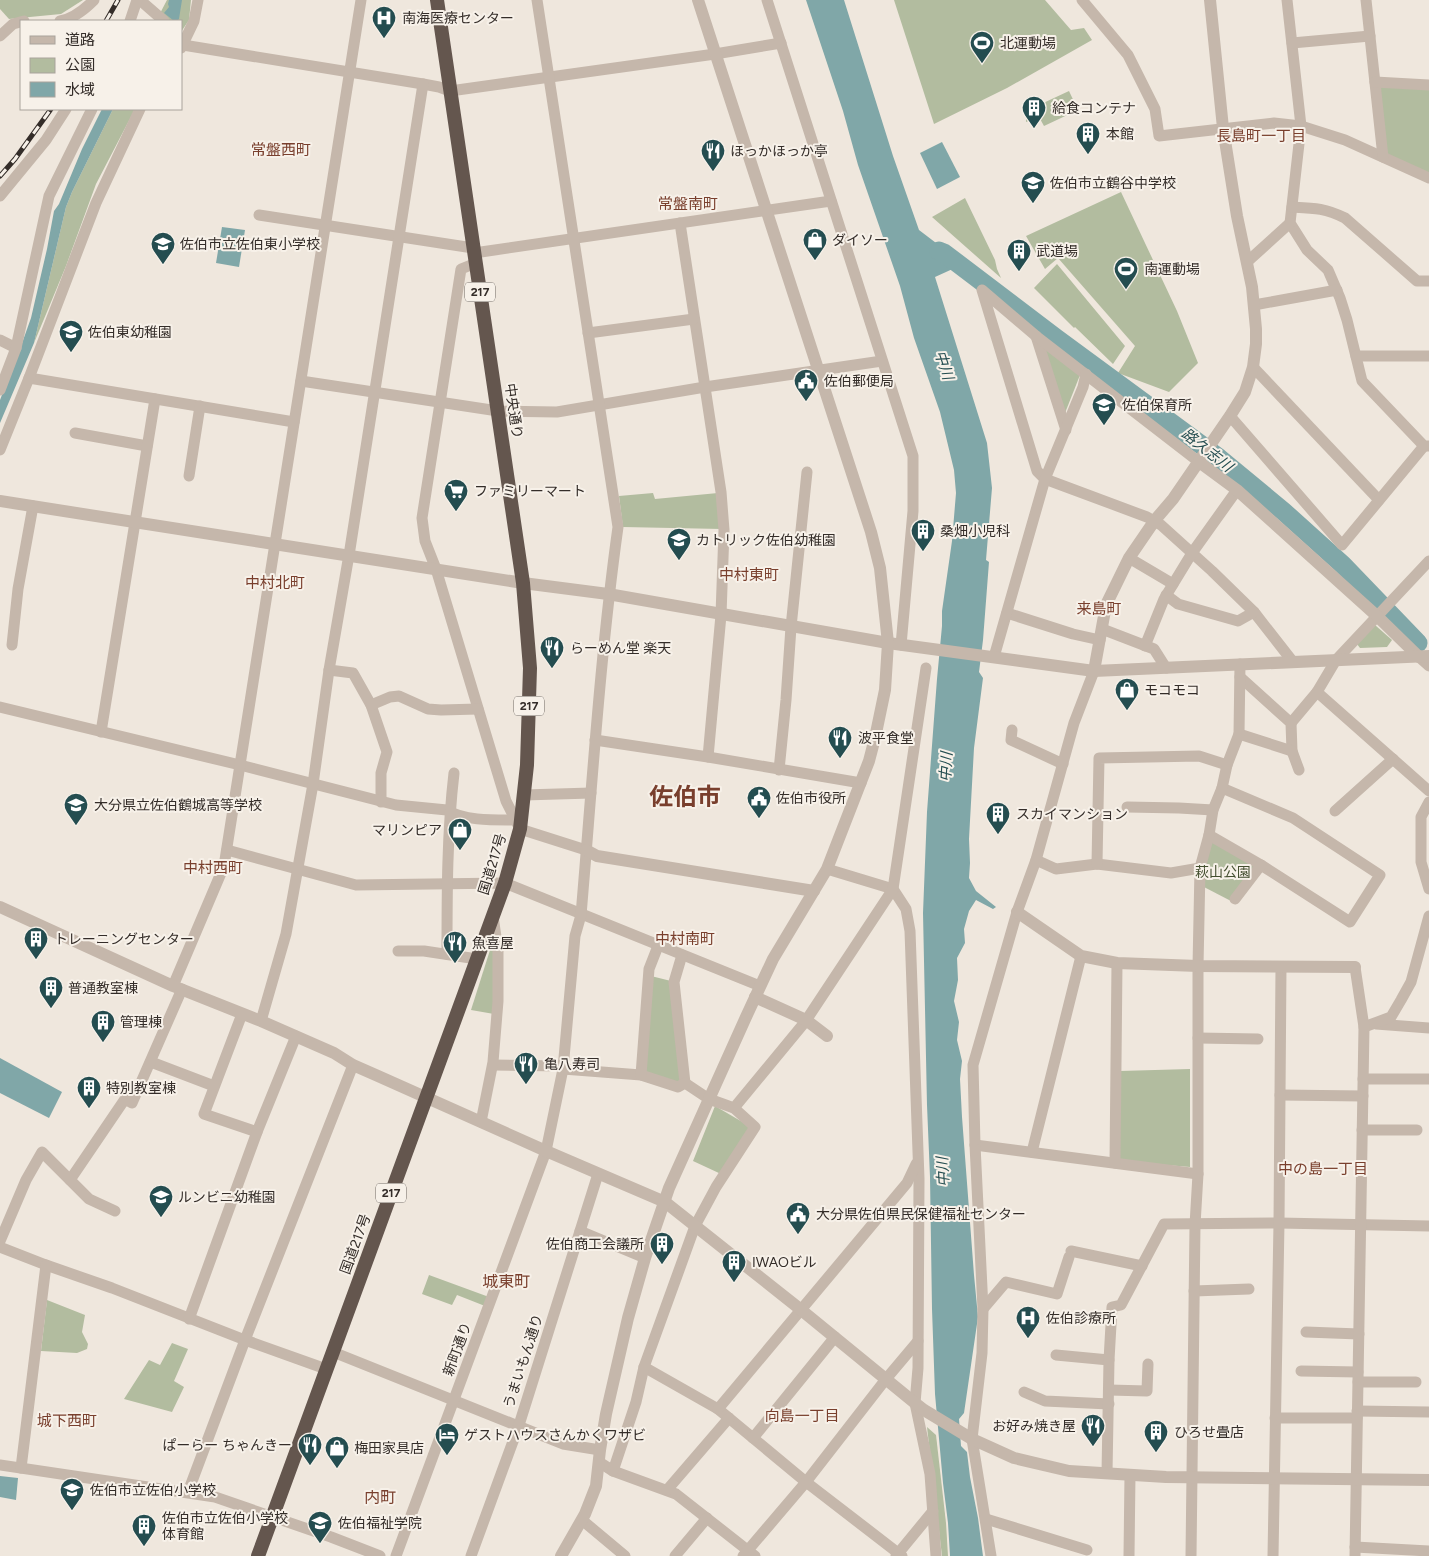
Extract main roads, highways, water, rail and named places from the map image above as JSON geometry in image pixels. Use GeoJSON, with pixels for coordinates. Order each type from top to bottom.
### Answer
{"type":"FeatureCollection","features":[{"type":"Feature","properties":{"kind":"highway","name":"中央通り"},"geometry":{"type":"LineString","coordinates":[[437,0],[523,583],[530,668],[528,765],[518,825]]}},
{"type":"Feature","properties":{"kind":"highway","name":"国道217号"},"geometry":{"type":"LineString","coordinates":[[258,1556],[505,883],[518,825]]}},
{"type":"Feature","properties":{"kind":"water"},"geometry":{"type":"Polygon","coordinates":[[[169,0],[182,0],[178,20],[173,20],[164,13],[169,7],[169,0]]]}},
{"type":"Feature","properties":{"kind":"water","name":"中川"},"geometry":{"type":"Polygon","coordinates":[[[806,0],[844,0],[893,156],[919,230],[961,262],[957,267],[935,277],[987,443],[992,488],[986,560],[989,562],[979,672],[983,678],[974,748],[969,878],[976,891],[996,907],[993,909],[976,900],[969,911],[964,929],[965,943],[957,958],[958,980],[954,1001],[959,1022],[957,1040],[962,1061],[960,1079],[962,1117],[978,1317],[964,1413],[959,1419],[961,1446],[967,1452],[983,1556],[950,1556],[935,1394],[932,1309],[923,913],[927,812],[942,611],[952,541],[956,493],[954,470],[940,412],[914,338],[900,286],[858,165],[843,111],[806,0]]]}},
{"type":"Feature","properties":{"kind":"water"},"geometry":{"type":"Polygon","coordinates":[[[102,110],[113,110],[66,207],[34,343],[0,423],[0,400],[31,318],[54,211],[59,204],[82,149],[102,110]]]}},
{"type":"Feature","properties":{"kind":"water"},"geometry":{"type":"Polygon","coordinates":[[[942,142],[960,177],[937,189],[920,153],[942,142]]]}},
{"type":"Feature","properties":{"kind":"water"},"geometry":{"type":"Polygon","coordinates":[[[222,227],[245,230],[239,267],[216,263],[222,227]]]}},
{"type":"Feature","properties":{"kind":"water"},"geometry":{"type":"Polygon","coordinates":[[[0,1058],[62,1092],[49,1118],[0,1093],[0,1058]]]}},
{"type":"Feature","properties":{"kind":"water"},"geometry":{"type":"Polygon","coordinates":[[[0,1476],[18,1478],[16,1500],[0,1497],[0,1476]]]}},
{"type":"Feature","properties":{"kind":"waterway","name":"路久志川"},"geometry":{"type":"LineString","coordinates":[[939,251],[1219,458],[1283,511],[1343,565],[1418,643]]}},
{"type":"Feature","properties":{"kind":"railway"},"geometry":{"type":"LineString","coordinates":[[107,20],[118,0]]}},
{"type":"Feature","properties":{"kind":"railway"},"geometry":{"type":"LineString","coordinates":[[0,176],[15,159],[50,110]]}},
{"type":"Feature","properties":{"kind":"place","name":"南海医療センター"},"geometry":{"type":"Point","coordinates":[384,39]}},
{"type":"Feature","properties":{"kind":"place","name":"北運動場"},"geometry":{"type":"Point","coordinates":[982,64]}},
{"type":"Feature","properties":{"kind":"place","name":"給食コンテナ"},"geometry":{"type":"Point","coordinates":[1034,129]}},
{"type":"Feature","properties":{"kind":"place","name":"本館"},"geometry":{"type":"Point","coordinates":[1088,155]}},
{"type":"Feature","properties":{"kind":"place","name":"ほっかほっか亭"},"geometry":{"type":"Point","coordinates":[713,172]}},
{"type":"Feature","properties":{"kind":"place","name":"佐伯市立鶴谷中学校"},"geometry":{"type":"Point","coordinates":[1033,204]}},
{"type":"Feature","properties":{"kind":"place","name":"ダイソー"},"geometry":{"type":"Point","coordinates":[815,261]}},
{"type":"Feature","properties":{"kind":"place","name":"佐伯市立佐伯東小学校"},"geometry":{"type":"Point","coordinates":[163,265]}},
{"type":"Feature","properties":{"kind":"place","name":"武道場"},"geometry":{"type":"Point","coordinates":[1019,272]}},
{"type":"Feature","properties":{"kind":"place","name":"南運動場"},"geometry":{"type":"Point","coordinates":[1126,290]}},
{"type":"Feature","properties":{"kind":"place","name":"佐伯東幼稚園"},"geometry":{"type":"Point","coordinates":[71,353]}},
{"type":"Feature","properties":{"kind":"place","name":"佐伯郵便局"},"geometry":{"type":"Point","coordinates":[806,402]}},
{"type":"Feature","properties":{"kind":"place","name":"佐伯保育所"},"geometry":{"type":"Point","coordinates":[1104,426]}},
{"type":"Feature","properties":{"kind":"place","name":"ファミリーマート"},"geometry":{"type":"Point","coordinates":[456,512]}},
{"type":"Feature","properties":{"kind":"place","name":"桑畑小児科"},"geometry":{"type":"Point","coordinates":[923,552]}},
{"type":"Feature","properties":{"kind":"place","name":"カトリック佐伯幼稚園"},"geometry":{"type":"Point","coordinates":[679,561]}},
{"type":"Feature","properties":{"kind":"place","name":"らーめん堂 楽天"},"geometry":{"type":"Point","coordinates":[552,669]}},
{"type":"Feature","properties":{"kind":"place","name":"モコモコ"},"geometry":{"type":"Point","coordinates":[1127,711]}},
{"type":"Feature","properties":{"kind":"place","name":"波平食堂"},"geometry":{"type":"Point","coordinates":[840,759]}},
{"type":"Feature","properties":{"kind":"place","name":"佐伯市役所"},"geometry":{"type":"Point","coordinates":[759,819]}},
{"type":"Feature","properties":{"kind":"place","name":"大分県立佐伯鶴城高等学校"},"geometry":{"type":"Point","coordinates":[76,826]}},
{"type":"Feature","properties":{"kind":"place","name":"スカイマンション"},"geometry":{"type":"Point","coordinates":[998,835]}},
{"type":"Feature","properties":{"kind":"place","name":"マリンピア"},"geometry":{"type":"Point","coordinates":[460,851]}},
{"type":"Feature","properties":{"kind":"place","name":"トレーニングセンター"},"geometry":{"type":"Point","coordinates":[36,960]}},
{"type":"Feature","properties":{"kind":"place","name":"魚喜屋"},"geometry":{"type":"Point","coordinates":[455,964]}},
{"type":"Feature","properties":{"kind":"place","name":"普通教室棟"},"geometry":{"type":"Point","coordinates":[51,1009]}},
{"type":"Feature","properties":{"kind":"place","name":"管理棟"},"geometry":{"type":"Point","coordinates":[103,1043]}},
{"type":"Feature","properties":{"kind":"place","name":"亀八寿司"},"geometry":{"type":"Point","coordinates":[526,1085]}},
{"type":"Feature","properties":{"kind":"place","name":"特別教室棟"},"geometry":{"type":"Point","coordinates":[89,1109]}},
{"type":"Feature","properties":{"kind":"place","name":"ルンビニ幼稚園"},"geometry":{"type":"Point","coordinates":[161,1218]}},
{"type":"Feature","properties":{"kind":"place","name":"大分県佐伯県民保健福祉センター"},"geometry":{"type":"Point","coordinates":[798,1235]}},
{"type":"Feature","properties":{"kind":"place","name":"佐伯商工会議所"},"geometry":{"type":"Point","coordinates":[662,1265]}},
{"type":"Feature","properties":{"kind":"place","name":"IWAOビル"},"geometry":{"type":"Point","coordinates":[734,1283]}},
{"type":"Feature","properties":{"kind":"place","name":"佐伯診療所"},"geometry":{"type":"Point","coordinates":[1028,1339]}},
{"type":"Feature","properties":{"kind":"place","name":"お好み焼き屋"},"geometry":{"type":"Point","coordinates":[1093,1447]}},
{"type":"Feature","properties":{"kind":"place","name":"ひろせ畳店"},"geometry":{"type":"Point","coordinates":[1156,1453]}},
{"type":"Feature","properties":{"kind":"place","name":"ゲストハウスさんかくワザビ"},"geometry":{"type":"Point","coordinates":[447,1456]}},
{"type":"Feature","properties":{"kind":"place","name":"ぱーらー ちゃんきー"},"geometry":{"type":"Point","coordinates":[310,1466]}},
{"type":"Feature","properties":{"kind":"place","name":"梅田家具店"},"geometry":{"type":"Point","coordinates":[337,1469]}},
{"type":"Feature","properties":{"kind":"place","name":"佐伯市立佐伯小学校"},"geometry":{"type":"Point","coordinates":[72,1511]}},
{"type":"Feature","properties":{"kind":"place","name":"佐伯福祉学院"},"geometry":{"type":"Point","coordinates":[320,1544]}},
{"type":"Feature","properties":{"kind":"place","name":"佐伯市立佐伯小学校 体育館"},"geometry":{"type":"Point","coordinates":[144,1547]}},
{"type":"Feature","properties":{"kind":"district","name":"長島町一丁目"},"geometry":{"type":"Point","coordinates":[1261,136]}},
{"type":"Feature","properties":{"kind":"district","name":"常盤西町"},"geometry":{"type":"Point","coordinates":[281,150]}},
{"type":"Feature","properties":{"kind":"district","name":"常盤南町"},"geometry":{"type":"Point","coordinates":[688,204]}},
{"type":"Feature","properties":{"kind":"district","name":"中村東町"},"geometry":{"type":"Point","coordinates":[749,575]}},
{"type":"Feature","properties":{"kind":"district","name":"中村北町"},"geometry":{"type":"Point","coordinates":[275,583]}},
{"type":"Feature","properties":{"kind":"district","name":"来島町"},"geometry":{"type":"Point","coordinates":[1099,609]}},
{"type":"Feature","properties":{"kind":"district","name":"佐伯市"},"geometry":{"type":"Point","coordinates":[685,797]}},
{"type":"Feature","properties":{"kind":"district","name":"中村西町"},"geometry":{"type":"Point","coordinates":[213,868]}},
{"type":"Feature","properties":{"kind":"district","name":"中村南町"},"geometry":{"type":"Point","coordinates":[685,939]}},
{"type":"Feature","properties":{"kind":"district","name":"中の島一丁目"},"geometry":{"type":"Point","coordinates":[1323,1169]}},
{"type":"Feature","properties":{"kind":"district","name":"城東町"},"geometry":{"type":"Point","coordinates":[506,1281]}},
{"type":"Feature","properties":{"kind":"district","name":"向島一丁目"},"geometry":{"type":"Point","coordinates":[802,1416]}},
{"type":"Feature","properties":{"kind":"district","name":"城下西町"},"geometry":{"type":"Point","coordinates":[67,1421]}},
{"type":"Feature","properties":{"kind":"district","name":"内町"},"geometry":{"type":"Point","coordinates":[380,1497]}},
{"type":"Feature","properties":{"kind":"park label","name":"萩山公園"},"geometry":{"type":"Point","coordinates":[1223,872]}}]}
